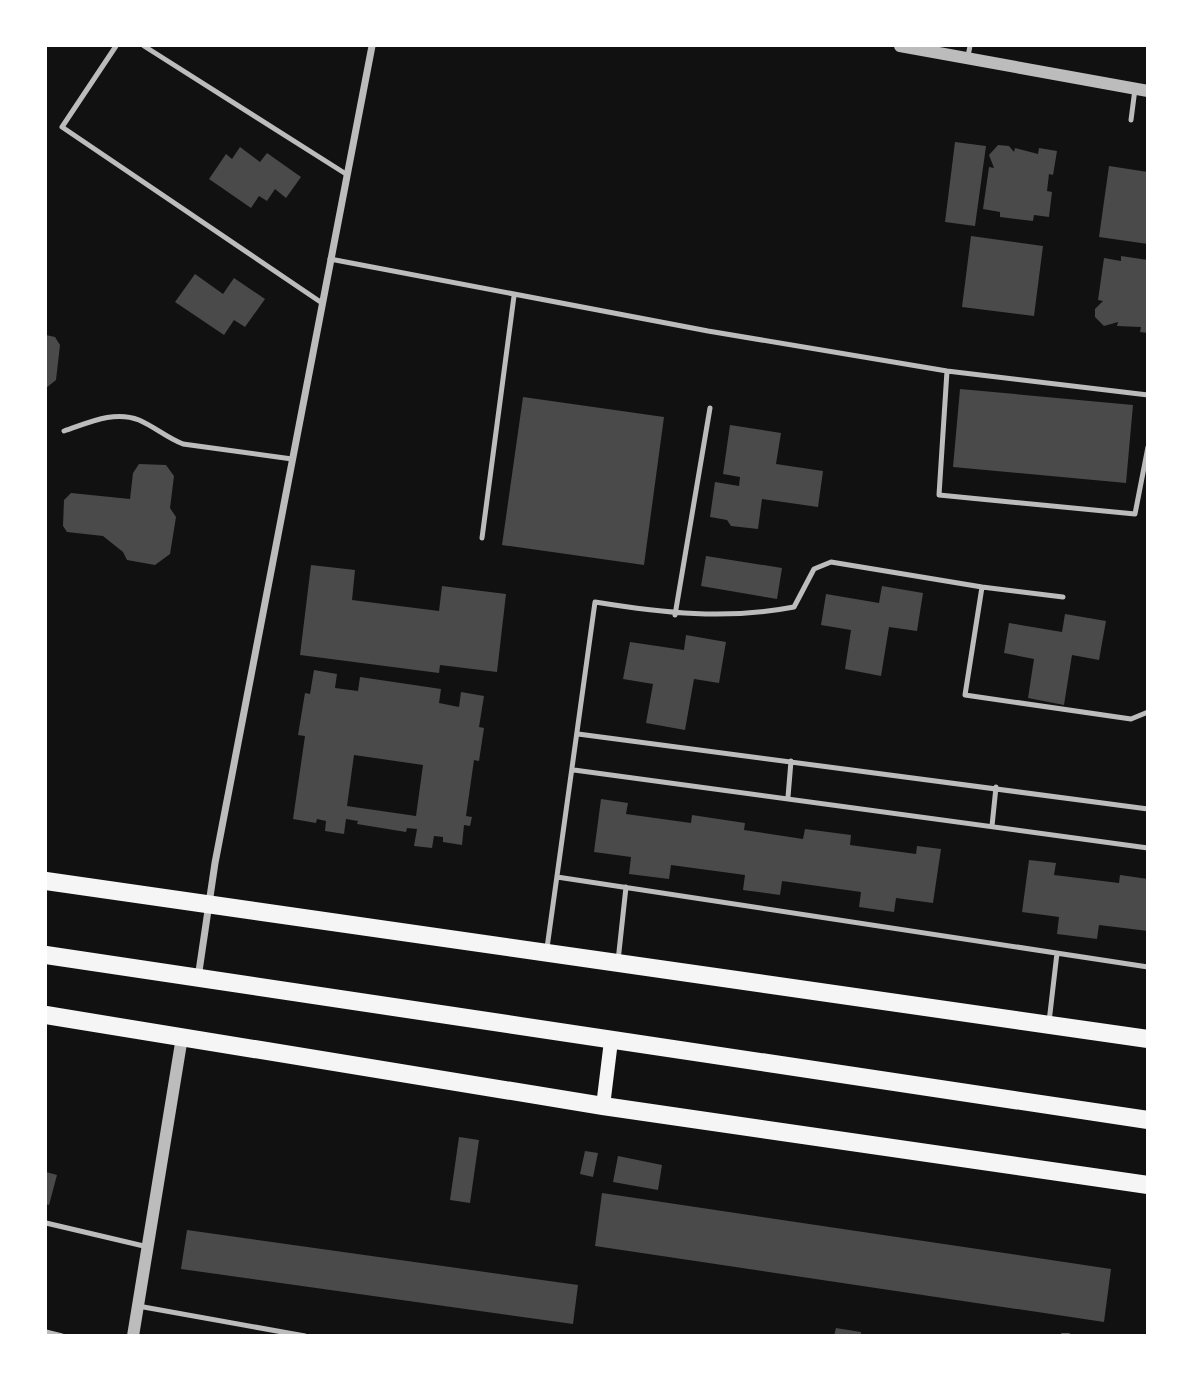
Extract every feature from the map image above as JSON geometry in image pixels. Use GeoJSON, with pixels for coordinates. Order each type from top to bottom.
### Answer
{"type":"FeatureCollection","features":[{"type":"Feature","properties":{"kind":"main road"},"geometry":{"type":"LineString","coordinates":[[46,881],[546,955],[1147,1039]]}},
{"type":"Feature","properties":{"kind":"main road"},"geometry":{"type":"LineString","coordinates":[[46,955],[1147,1120]]}},
{"type":"Feature","properties":{"kind":"main road"},"geometry":{"type":"LineString","coordinates":[[46,1015],[603,1105],[1147,1185]]}},
{"type":"Feature","properties":{"kind":"main road"},"geometry":{"type":"LineString","coordinates":[[603,1105],[611,1041]]}},
{"type":"Feature","properties":{"kind":"street"},"geometry":{"type":"LineString","coordinates":[[198,978],[208,905],[372,46]]}},
{"type":"Feature","properties":{"kind":"street"},"geometry":{"type":"LineString","coordinates":[[900,46],[1141,90]]}},
{"type":"Feature","properties":{"kind":"street"},"geometry":{"type":"LineString","coordinates":[[133,1335],[182,1037]]}},
{"type":"Feature","properties":{"kind":"lane"},"geometry":{"type":"LineString","coordinates":[[116,46],[62,127],[322,303]]}},
{"type":"Feature","properties":{"kind":"lane"},"geometry":{"type":"LineString","coordinates":[[144,46],[346,174]]}},
{"type":"Feature","properties":{"kind":"lane"},"geometry":{"type":"LineString","coordinates":[[967,59],[970,46]]}},
{"type":"Feature","properties":{"kind":"lane"},"geometry":{"type":"LineString","coordinates":[[1132,120],[1141,90]]}},
{"type":"Feature","properties":{"kind":"lane"},"geometry":{"type":"LineString","coordinates":[[330,259],[514,296],[947,371],[1147,395]]}},
{"type":"Feature","properties":{"kind":"lane"},"geometry":{"type":"LineString","coordinates":[[482,538],[514,296]]}},
{"type":"Feature","properties":{"kind":"lane"},"geometry":{"type":"LineString","coordinates":[[947,371],[939,495],[1135,514],[1147,447]]}},
{"type":"Feature","properties":{"kind":"lane"},"geometry":{"type":"LineString","coordinates":[[675,615],[710,408]]}},
{"type":"Feature","properties":{"kind":"lane"},"geometry":{"type":"LineString","coordinates":[[64,431],[106,418],[121,417],[139,421],[167,438],[183,443],[292,459]]}},
{"type":"Feature","properties":{"kind":"lane"},"geometry":{"type":"LineString","coordinates":[[546,955],[574,770],[595,602],[675,615],[761,613],[794,607],[814,569],[831,562],[982,587],[1063,597]]}},
{"type":"Feature","properties":{"kind":"lane"},"geometry":{"type":"LineString","coordinates":[[982,587],[965,695],[1131,719],[1147,712]]}},
{"type":"Feature","properties":{"kind":"lane"},"geometry":{"type":"LineString","coordinates":[[578,734],[1147,809]]}},
{"type":"Feature","properties":{"kind":"lane"},"geometry":{"type":"LineString","coordinates":[[788,797],[792,761]]}},
{"type":"Feature","properties":{"kind":"lane"},"geometry":{"type":"LineString","coordinates":[[574,770],[788,797],[1147,848]]}},
{"type":"Feature","properties":{"kind":"lane"},"geometry":{"type":"LineString","coordinates":[[992,826],[996,787]]}},
{"type":"Feature","properties":{"kind":"lane"},"geometry":{"type":"LineString","coordinates":[[557,877],[1147,967]]}},
{"type":"Feature","properties":{"kind":"lane"},"geometry":{"type":"LineString","coordinates":[[617,964],[626,887]]}},
{"type":"Feature","properties":{"kind":"lane"},"geometry":{"type":"LineString","coordinates":[[1049,1025],[1057,953]]}},
{"type":"Feature","properties":{"kind":"lane"},"geometry":{"type":"LineString","coordinates":[[46,1223],[148,1247]]}},
{"type":"Feature","properties":{"kind":"lane"},"geometry":{"type":"LineString","coordinates":[[138,1306],[305,1335]]}},
{"type":"Feature","properties":{"kind":"lane"},"geometry":{"type":"LineString","coordinates":[[46,1332],[62,1335]]}},
{"type":"Feature","properties":{"kind":"lane"},"geometry":{"type":"LineString","coordinates":[[1062,1335],[1069,1335]]}},
{"type":"Feature","properties":{"kind":"building"},"geometry":{"type":"Polygon","coordinates":[[[955,142],[986,146],[975,226],[945,222],[955,142]]]}},
{"type":"Feature","properties":{"kind":"building"},"geometry":{"type":"Polygon","coordinates":[[[998,145],[1009,146],[1014,152],[1015,148],[1038,154],[1039,148],[1057,151],[1053,175],[1049,174],[1047,191],[1052,192],[1049,217],[1034,215],[1033,221],[1000,217],[1000,212],[983,209],[989,167],[994,168],[989,155],[998,145]]]}},
{"type":"Feature","properties":{"kind":"building"},"geometry":{"type":"Polygon","coordinates":[[[240,147],[260,162],[267,153],[301,177],[286,198],[275,189],[267,201],[259,196],[251,208],[209,179],[226,154],[232,159],[240,147]]]}},
{"type":"Feature","properties":{"kind":"building"},"geometry":{"type":"Polygon","coordinates":[[[1109,166],[1148,172],[1148,244],[1099,237],[1109,166]]]}},
{"type":"Feature","properties":{"kind":"building"},"geometry":{"type":"Polygon","coordinates":[[[971,236],[1043,246],[1034,316],[962,307],[971,236]]]}},
{"type":"Feature","properties":{"kind":"building"},"geometry":{"type":"Polygon","coordinates":[[[1121,256],[1148,260],[1148,333],[1140,332],[1141,327],[1117,326],[1118,322],[1104,326],[1095,317],[1095,309],[1103,301],[1098,300],[1104,258],[1121,261],[1121,256]]]}},
{"type":"Feature","properties":{"kind":"building"},"geometry":{"type":"Polygon","coordinates":[[[195,274],[223,294],[234,278],[265,299],[245,327],[234,320],[224,335],[175,302],[195,274]]]}},
{"type":"Feature","properties":{"kind":"building"},"geometry":{"type":"Polygon","coordinates":[[[46,335],[55,337],[60,345],[56,380],[46,388],[46,335]]]}},
{"type":"Feature","properties":{"kind":"building"},"geometry":{"type":"Polygon","coordinates":[[[960,389],[1133,405],[1126,483],[953,467],[960,389]]]}},
{"type":"Feature","properties":{"kind":"building"},"geometry":{"type":"Polygon","coordinates":[[[523,397],[664,417],[644,565],[502,545],[523,397]]]}},
{"type":"Feature","properties":{"kind":"building"},"geometry":{"type":"Polygon","coordinates":[[[730,425],[781,433],[776,464],[823,471],[818,507],[762,499],[758,529],[731,526],[727,520],[710,517],[715,482],[739,486],[740,477],[723,474],[730,425]]]}},
{"type":"Feature","properties":{"kind":"building"},"geometry":{"type":"Polygon","coordinates":[[[139,464],[166,465],[174,476],[170,508],[176,517],[170,554],[155,565],[127,560],[123,552],[103,536],[67,532],[63,526],[64,500],[71,493],[130,499],[133,473],[139,464]]]}},
{"type":"Feature","properties":{"kind":"building"},"geometry":{"type":"Polygon","coordinates":[[[706,556],[782,568],[777,599],[701,586],[706,556]]]}},
{"type":"Feature","properties":{"kind":"building"},"geometry":{"type":"Polygon","coordinates":[[[311,565],[355,570],[352,600],[439,611],[442,586],[506,594],[497,672],[440,665],[439,673],[300,655],[311,565]]]}},
{"type":"Feature","properties":{"kind":"building"},"geometry":{"type":"Polygon","coordinates":[[[882,586],[923,593],[917,631],[889,627],[881,676],[845,669],[851,630],[821,625],[826,594],[879,603],[882,586]]]}},
{"type":"Feature","properties":{"kind":"building"},"geometry":{"type":"Polygon","coordinates":[[[1065,614],[1106,621],[1099,660],[1072,655],[1064,705],[1028,698],[1034,659],[1004,653],[1009,623],[1062,632],[1065,614]]]}},
{"type":"Feature","properties":{"kind":"building"},"geometry":{"type":"Polygon","coordinates":[[[686,635],[726,642],[719,683],[694,679],[685,730],[646,723],[653,684],[623,679],[630,642],[684,650],[686,635]]]}},
{"type":"Feature","properties":{"kind":"building"},"geometry":{"type":"Polygon","coordinates":[[[314,670],[337,674],[335,688],[358,691],[360,677],[441,689],[439,703],[459,707],[461,692],[484,696],[479,727],[484,728],[479,761],[474,760],[466,816],[472,817],[470,826],[464,825],[462,845],[443,842],[443,837],[434,836],[432,848],[414,846],[417,829],[407,828],[406,832],[357,824],[358,821],[346,819],[344,834],[325,831],[326,821],[317,819],[316,823],[293,819],[305,736],[298,735],[305,693],[310,694],[314,670]],[[354,755],[347,806],[416,816],[423,765],[354,755]]]}},
{"type":"Feature","properties":{"kind":"building"},"geometry":{"type":"Polygon","coordinates":[[[601,799],[628,803],[626,814],[691,823],[692,815],[745,823],[744,830],[803,839],[805,829],[851,835],[850,845],[916,854],[917,846],[941,849],[933,903],[896,898],[894,912],[859,907],[861,892],[782,881],[780,895],[743,890],[745,875],[671,865],[669,879],[629,874],[631,857],[594,852],[601,799]]]}},
{"type":"Feature","properties":{"kind":"building"},"geometry":{"type":"Polygon","coordinates":[[[1029,860],[1056,863],[1054,875],[1119,883],[1120,875],[1148,879],[1148,931],[1099,925],[1097,939],[1057,934],[1059,917],[1022,912],[1029,860]]]}},
{"type":"Feature","properties":{"kind":"building"},"geometry":{"type":"Polygon","coordinates":[[[459,1137],[479,1140],[470,1203],[450,1200],[459,1137]]]}},
{"type":"Feature","properties":{"kind":"building"},"geometry":{"type":"Polygon","coordinates":[[[585,1151],[598,1153],[593,1177],[580,1174],[585,1151]]]}},
{"type":"Feature","properties":{"kind":"building"},"geometry":{"type":"Polygon","coordinates":[[[618,1156],[662,1165],[658,1190],[613,1182],[618,1156]]]}},
{"type":"Feature","properties":{"kind":"building"},"geometry":{"type":"Polygon","coordinates":[[[46,1172],[57,1175],[49,1205],[46,1204],[46,1172]]]}},
{"type":"Feature","properties":{"kind":"building"},"geometry":{"type":"Polygon","coordinates":[[[602,1193],[1111,1269],[1104,1322],[595,1246],[602,1193]]]}},
{"type":"Feature","properties":{"kind":"building"},"geometry":{"type":"Polygon","coordinates":[[[187,1230],[578,1285],[573,1324],[181,1269],[187,1230]]]}},
{"type":"Feature","properties":{"kind":"building"},"geometry":{"type":"Polygon","coordinates":[[[836,1328],[861,1332],[861,1336],[834,1336],[836,1328]]]}}]}
